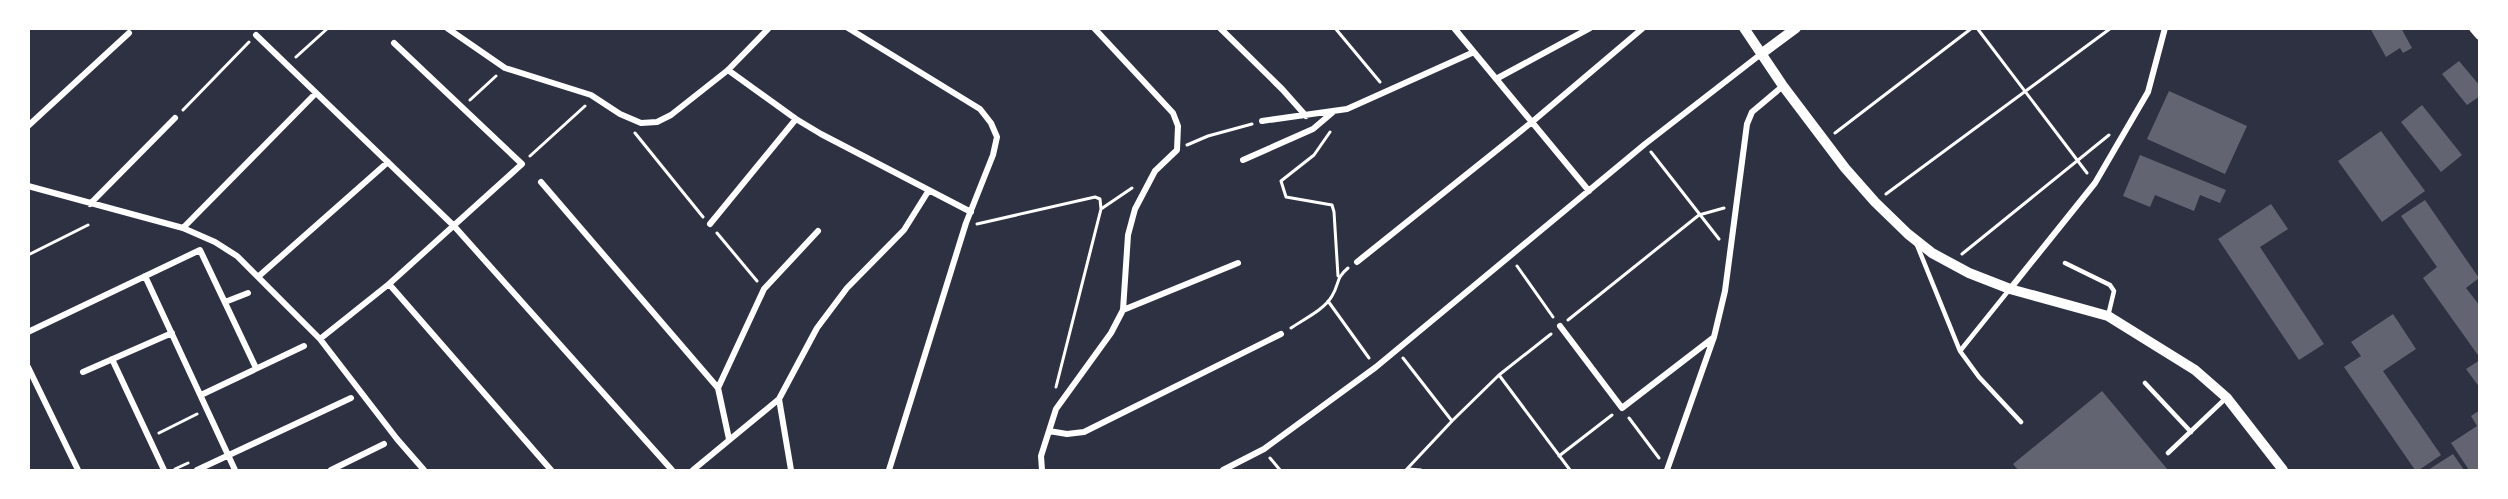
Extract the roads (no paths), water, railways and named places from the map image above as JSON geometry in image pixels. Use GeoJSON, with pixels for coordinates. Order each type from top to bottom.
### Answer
{"type":"FeatureCollection","features":[{"type":"Feature","properties":{"kind":"street"},"geometry":{"type":"LineString","coordinates":[[447,28],[505,68],[591,95],[620,114],[641,123],[657,122],[671,115],[728,70],[769,28]]}},
{"type":"Feature","properties":{"kind":"street"},"geometry":{"type":"LineString","coordinates":[[848,28],[980,109],[991,123],[996,137],[993,154],[966,223],[889,471]]}},
{"type":"Feature","properties":{"kind":"street"},"geometry":{"type":"LineString","coordinates":[[1042,471],[1041,456],[1056,409],[1111,333],[1123,310],[1128,235],[1135,209],[1155,171],[1177,150],[1178,126],[1173,113],[1094,28]]}},
{"type":"Feature","properties":{"kind":"street"},"geometry":{"type":"LineString","coordinates":[[1220,28],[1306,116]]}},
{"type":"Feature","properties":{"kind":"street"},"geometry":{"type":"LineString","coordinates":[[1455,28],[1589,191]]}},
{"type":"Feature","properties":{"kind":"street"},"geometry":{"type":"LineString","coordinates":[[1496,79],[1590,28]]}},
{"type":"Feature","properties":{"kind":"street"},"geometry":{"type":"LineString","coordinates":[[1357,262],[1532,122],[1643,28]]}},
{"type":"Feature","properties":{"kind":"street"},"geometry":{"type":"LineString","coordinates":[[1744,28],[1783,86],[1875,202],[1915,240],[1950,264],[2010,289],[2108,316],[2195,370],[2226,398],[2283,471]]}},
{"type":"Feature","properties":{"kind":"street"},"geometry":{"type":"LineString","coordinates":[[1223,471],[1264,449],[1376,367],[1645,144],[1796,28]]}},
{"type":"Feature","properties":{"kind":"street"},"geometry":{"type":"LineString","coordinates":[[2010,289],[2096,183],[2148,92],[2165,28]]}},
{"type":"Feature","properties":{"kind":"street"},"geometry":{"type":"LineString","coordinates":[[2474,28],[2480,35]]}},
{"type":"Feature","properties":{"kind":"street"},"geometry":{"type":"LineString","coordinates":[[28,126],[129,33]]}},
{"type":"Feature","properties":{"kind":"street"},"geometry":{"type":"LineString","coordinates":[[256,35],[454,226],[672,471]]}},
{"type":"Feature","properties":{"kind":"street"},"geometry":{"type":"LineString","coordinates":[[320,339],[389,284],[522,164],[394,43]]}},
{"type":"Feature","properties":{"kind":"street"},"geometry":{"type":"LineString","coordinates":[[1262,121],[1347,109],[1474,52]]}},
{"type":"Feature","properties":{"kind":"street"},"geometry":{"type":"LineString","coordinates":[[728,70],[796,119],[971,212]]}},
{"type":"Feature","properties":{"kind":"street"},"geometry":{"type":"LineString","coordinates":[[1667,470],[1713,337],[1731,254],[1735,205],[1747,124],[1752,112],[1783,86]]}},
{"type":"Feature","properties":{"kind":"street"},"geometry":{"type":"LineString","coordinates":[[183,228],[315,94]]}},
{"type":"Feature","properties":{"kind":"street"},"geometry":{"type":"LineString","coordinates":[[1243,160],[1313,129],[1334,111]]}},
{"type":"Feature","properties":{"kind":"street"},"geometry":{"type":"LineString","coordinates":[[90,204],[175,118]]}},
{"type":"Feature","properties":{"kind":"street"},"geometry":{"type":"LineString","coordinates":[[710,224],[796,119]]}},
{"type":"Feature","properties":{"kind":"street"},"geometry":{"type":"LineString","coordinates":[[259,276],[388,162]]}},
{"type":"Feature","properties":{"kind":"street"},"geometry":{"type":"LineString","coordinates":[[541,182],[718,388],[729,439]]}},
{"type":"Feature","properties":{"kind":"street"},"geometry":{"type":"LineString","coordinates":[[28,186],[183,228],[237,256],[320,339],[424,471]]}},
{"type":"Feature","properties":{"kind":"street"},"geometry":{"type":"LineString","coordinates":[[693,471],[779,399],[817,328],[847,288],[904,230],[929,190]]}},
{"type":"Feature","properties":{"kind":"street"},"geometry":{"type":"LineString","coordinates":[[718,388],[764,289],[818,231]]}},
{"type":"Feature","properties":{"kind":"street"},"geometry":{"type":"LineString","coordinates":[[28,332],[200,250],[256,368]]}},
{"type":"Feature","properties":{"kind":"street"},"geometry":{"type":"LineString","coordinates":[[1123,310],[1238,263]]}},
{"type":"Feature","properties":{"kind":"street"},"geometry":{"type":"LineString","coordinates":[[145,276],[235,471]]}},
{"type":"Feature","properties":{"kind":"street"},"geometry":{"type":"LineString","coordinates":[[389,284],[551,471]]}},
{"type":"Feature","properties":{"kind":"street"},"geometry":{"type":"LineString","coordinates":[[225,302],[248,292]]}},
{"type":"Feature","properties":{"kind":"street"},"geometry":{"type":"LineString","coordinates":[[1560,326],[1622,408],[1713,337]]}},
{"type":"Feature","properties":{"kind":"street"},"geometry":{"type":"LineString","coordinates":[[83,372],[172,333]]}},
{"type":"Feature","properties":{"kind":"street"},"geometry":{"type":"LineString","coordinates":[[1049,431],[1068,434],[1084,432],[1281,334]]}},
{"type":"Feature","properties":{"kind":"street"},"geometry":{"type":"LineString","coordinates":[[201,395],[304,346]]}},
{"type":"Feature","properties":{"kind":"street"},"geometry":{"type":"LineString","coordinates":[[112,359],[164,471]]}},
{"type":"Feature","properties":{"kind":"street"},"geometry":{"type":"LineString","coordinates":[[28,367],[78,471]]}},
{"type":"Feature","properties":{"kind":"street"},"geometry":{"type":"LineString","coordinates":[[197,471],[351,398]]}},
{"type":"Feature","properties":{"kind":"street"},"geometry":{"type":"LineString","coordinates":[[779,399],[791,471]]}},
{"type":"Feature","properties":{"kind":"street"},"geometry":{"type":"LineString","coordinates":[[331,471],[384,444]]}},
{"type":"Feature","properties":{"kind":"lane"},"geometry":{"type":"LineString","coordinates":[[1915,240],[1960,351],[1979,377],[2021,422]]}},
{"type":"Feature","properties":{"kind":"lane"},"geometry":{"type":"LineString","coordinates":[[2065,262],[2110,285],[2114,291],[2114,298],[2108,316]]}},
{"type":"Feature","properties":{"kind":"lane"},"geometry":{"type":"LineString","coordinates":[[1960,351],[2010,289]]}},
{"type":"Feature","properties":{"kind":"lane"},"geometry":{"type":"LineString","coordinates":[[2145,383],[2191,432]]}},
{"type":"Feature","properties":{"kind":"lane"},"geometry":{"type":"LineString","coordinates":[[2168,453],[2226,398]]}}]}
